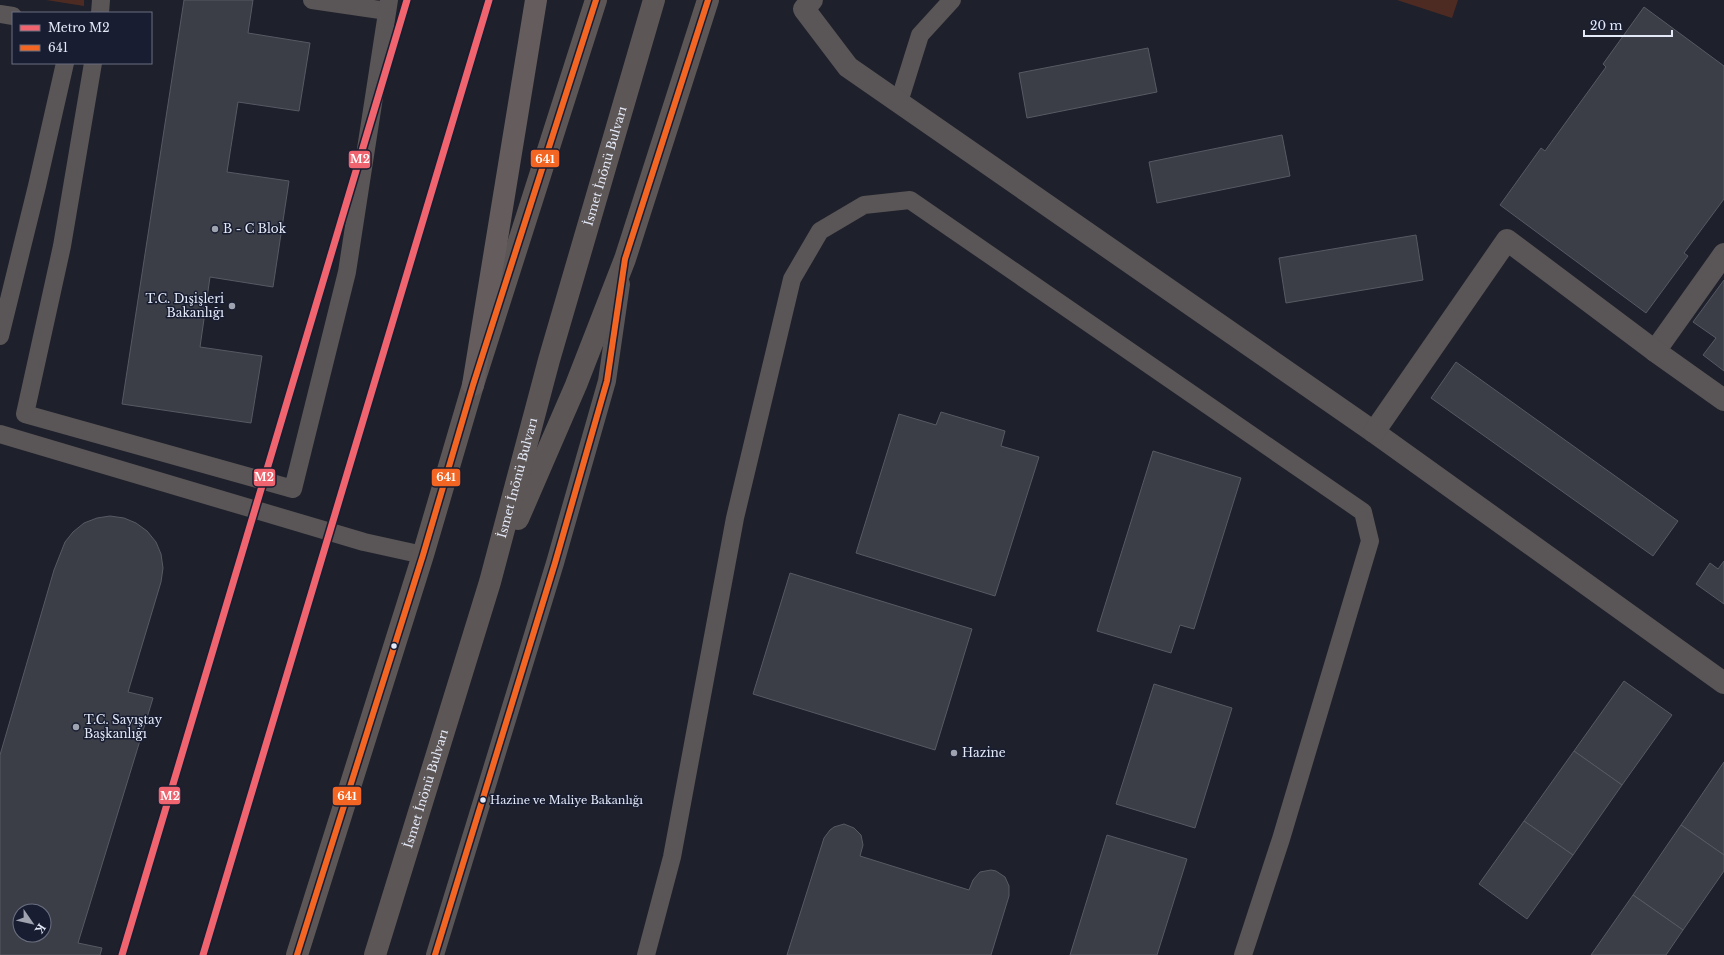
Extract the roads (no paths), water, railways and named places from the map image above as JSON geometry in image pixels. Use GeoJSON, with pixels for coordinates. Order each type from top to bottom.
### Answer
{"type":"FeatureCollection","features":[{"type":"Feature","properties":{"kind":"highway"},"geometry":{"type":"LineString","coordinates":[[473,385],[536,0]]}},
{"type":"Feature","properties":{"kind":"main road","name":"İsmet İnönü Bulvarı"},"geometry":{"type":"LineString","coordinates":[[375,955],[490,582],[549,360],[654,0]]}},
{"type":"Feature","properties":{"kind":"main road"},"geometry":{"type":"LineString","coordinates":[[490,582],[576,385],[625,259],[708,0]]}},
{"type":"Feature","properties":{"kind":"main road"},"geometry":{"type":"LineString","coordinates":[[297,955],[423,555],[473,385],[596,1]]}},
{"type":"Feature","properties":{"kind":"street"},"geometry":{"type":"LineString","coordinates":[[812,0],[804,9],[848,67],[1374,432],[1724,683]]}},
{"type":"Feature","properties":{"kind":"street"},"geometry":{"type":"LineString","coordinates":[[1374,432],[1507,240],[1655,352],[1724,400]]}},
{"type":"Feature","properties":{"kind":"street"},"geometry":{"type":"LineString","coordinates":[[1655,352],[1724,254]]}},
{"type":"Feature","properties":{"kind":"lane"},"geometry":{"type":"LineString","coordinates":[[100,12],[101,0]]}},
{"type":"Feature","properties":{"kind":"lane"},"geometry":{"type":"LineString","coordinates":[[92,64],[62,246],[25,414],[293,489],[347,272],[388,5],[312,0]]}},
{"type":"Feature","properties":{"kind":"lane"},"geometry":{"type":"LineString","coordinates":[[899,102],[920,35],[952,0]]}},
{"type":"Feature","properties":{"kind":"lane"},"geometry":{"type":"LineString","coordinates":[[0,14],[12,16]]}},
{"type":"Feature","properties":{"kind":"lane"},"geometry":{"type":"LineString","coordinates":[[0,336],[37,186],[65,64]]}},
{"type":"Feature","properties":{"kind":"lane"},"geometry":{"type":"LineString","coordinates":[[646,955],[672,857],[735,518],[792,278],[820,231],[864,205],[910,200],[1364,512],[1370,541],[1282,839],[1243,955]]}},
{"type":"Feature","properties":{"kind":"lane"},"geometry":{"type":"LineString","coordinates":[[435,955],[555,563],[607,381],[625,259]]}},
{"type":"Feature","properties":{"kind":"lane"},"geometry":{"type":"LineString","coordinates":[[0,434],[364,542],[423,555]]}},
{"type":"Feature","properties":{"kind":"metro line","name":"M2"},"geometry":{"type":"LineString","coordinates":[[122,955],[407,0]]}},
{"type":"Feature","properties":{"kind":"metro line","name":"M2"},"geometry":{"type":"LineString","coordinates":[[203,955],[489,0]]}},
{"type":"Feature","properties":{"kind":"place","name":"B - C Blok"},"geometry":{"type":"Point","coordinates":[215,229]}},
{"type":"Feature","properties":{"kind":"place","name":"T.C. Dışişleri Bakanlığı"},"geometry":{"type":"Point","coordinates":[232,306]}},
{"type":"Feature","properties":{"kind":"place","name":"T.C. Sayıştay Başkanlığı"},"geometry":{"type":"Point","coordinates":[76,727]}},
{"type":"Feature","properties":{"kind":"place","name":"Hazine"},"geometry":{"type":"Point","coordinates":[954,753]}},
{"type":"Feature","properties":{"kind":"place","name":"Hazine ve Maliye Bakanlığı"},"geometry":{"type":"Point","coordinates":[483,800]}}]}
